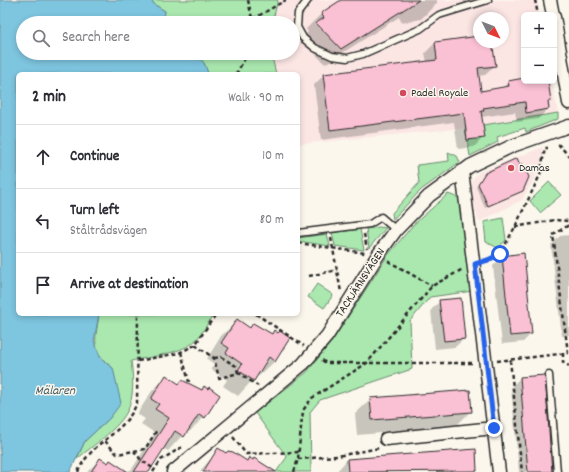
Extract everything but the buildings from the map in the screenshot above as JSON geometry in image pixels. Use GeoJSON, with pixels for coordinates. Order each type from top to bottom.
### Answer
{"type":"FeatureCollection","features":[{"type":"Feature","properties":{"kind":"street"},"geometry":{"type":"LineString","coordinates":[[550,0],[553,12]]}},
{"type":"Feature","properties":{"kind":"street"},"geometry":{"type":"LineString","coordinates":[[557,33],[569,103]]}},
{"type":"Feature","properties":{"kind":"street","name":"TACKJÄRNSVÄGEN"},"geometry":{"type":"LineString","coordinates":[[173,472],[303,364],[327,336],[373,254],[429,196],[462,171],[512,146],[569,126]]}},
{"type":"Feature","properties":{"kind":"street"},"geometry":{"type":"LineString","coordinates":[[462,171],[475,264],[499,472]]}},
{"type":"Feature","properties":{"kind":"street"},"geometry":{"type":"LineString","coordinates":[[386,439],[494,428]]}},
{"type":"Feature","properties":{"kind":"lane"},"geometry":{"type":"LineString","coordinates":[[298,16],[298,13],[308,0]]}},
{"type":"Feature","properties":{"kind":"lane"},"geometry":{"type":"LineString","coordinates":[[300,32],[303,38],[315,48],[332,56],[347,58],[363,54],[420,29],[439,15],[488,0]]}},
{"type":"Feature","properties":{"kind":"lane"},"geometry":{"type":"LineString","coordinates":[[300,233],[370,224],[381,217],[396,230]]}},
{"type":"Feature","properties":{"kind":"lane"},"geometry":{"type":"LineString","coordinates":[[549,375],[557,472]]}},
{"type":"Feature","properties":{"kind":"path"},"geometry":{"type":"LineString","coordinates":[[248,0],[252,16]]}},
{"type":"Feature","properties":{"kind":"path"},"geometry":{"type":"LineString","coordinates":[[258,16],[286,0]]}},
{"type":"Feature","properties":{"kind":"path"},"geometry":{"type":"LineString","coordinates":[[535,0],[537,12]]}},
{"type":"Feature","properties":{"kind":"path"},"geometry":{"type":"LineString","coordinates":[[237,72],[244,60]]}},
{"type":"Feature","properties":{"kind":"path"},"geometry":{"type":"LineString","coordinates":[[556,130],[558,144],[569,156]]}},
{"type":"Feature","properties":{"kind":"path"},"geometry":{"type":"LineString","coordinates":[[294,472],[297,468],[302,417],[304,409],[312,398],[367,363],[432,286],[459,270],[488,260],[500,254],[540,176],[546,148],[558,144]]}},
{"type":"Feature","properties":{"kind":"path"},"geometry":{"type":"LineString","coordinates":[[515,227],[555,220],[569,221]]}},
{"type":"Feature","properties":{"kind":"path"},"geometry":{"type":"LineString","coordinates":[[363,225],[373,254]]}},
{"type":"Feature","properties":{"kind":"path"},"geometry":{"type":"LineString","coordinates":[[259,316],[326,363],[487,363],[568,353],[553,235],[569,225]]}},
{"type":"Feature","properties":{"kind":"path"},"geometry":{"type":"LineString","coordinates":[[329,229],[341,296]]}},
{"type":"Feature","properties":{"kind":"path"},"geometry":{"type":"LineString","coordinates":[[300,243],[373,254],[432,286]]}},
{"type":"Feature","properties":{"kind":"path"},"geometry":{"type":"LineString","coordinates":[[309,276],[337,270]]}},
{"type":"Feature","properties":{"kind":"path"},"geometry":{"type":"LineString","coordinates":[[78,472],[90,453],[119,429],[132,415],[136,403],[138,316]]}},
{"type":"Feature","properties":{"kind":"path"},"geometry":{"type":"LineString","coordinates":[[138,361],[181,352],[195,345],[215,316]]}},
{"type":"Feature","properties":{"kind":"path"},"geometry":{"type":"LineString","coordinates":[[195,345],[214,358],[219,378],[238,373]]}},
{"type":"Feature","properties":{"kind":"path"},"geometry":{"type":"LineString","coordinates":[[181,352],[189,382]]}},
{"type":"Feature","properties":{"kind":"path"},"geometry":{"type":"LineString","coordinates":[[562,353],[563,362],[569,366]]}},
{"type":"Feature","properties":{"kind":"path"},"geometry":{"type":"LineString","coordinates":[[214,358],[221,357],[236,366],[238,373],[262,388]]}},
{"type":"Feature","properties":{"kind":"path"},"geometry":{"type":"LineString","coordinates":[[510,360],[522,472]]}},
{"type":"Feature","properties":{"kind":"path"},"geometry":{"type":"LineString","coordinates":[[105,441],[117,454],[145,449],[157,430]]}},
{"type":"Feature","properties":{"kind":"path"},"geometry":{"type":"LineString","coordinates":[[231,434],[246,454],[299,452]]}},
{"type":"Feature","properties":{"kind":"path"},"geometry":{"type":"LineString","coordinates":[[134,451],[141,460],[154,469]]}},
{"type":"Feature","properties":{"kind":"shaded area"},"geometry":{"type":"Polygon","coordinates":[[[278,0],[537,0],[539,12],[521,12],[521,84],[553,84],[558,113],[465,128],[300,144],[300,72],[275,72],[272,60],[300,60],[300,16],[274,16],[278,0]]]}},
{"type":"Feature","properties":{"kind":"shaded area"},"geometry":{"type":"Polygon","coordinates":[[[543,147],[541,167],[522,200],[479,222],[470,190],[473,179],[479,172],[543,147]]]}},
{"type":"Feature","properties":{"kind":"green space"},"geometry":{"type":"Polygon","coordinates":[[[151,0],[278,0],[274,16],[164,16],[165,11],[155,5],[151,0]]]}},
{"type":"Feature","properties":{"kind":"green space"},"geometry":{"type":"Polygon","coordinates":[[[202,60],[273,60],[276,72],[207,72],[202,60]]]}},
{"type":"Feature","properties":{"kind":"green space"},"geometry":{"type":"Polygon","coordinates":[[[558,113],[558,119],[526,132],[525,128],[497,137],[498,142],[470,156],[465,128],[558,113]]]}},
{"type":"Feature","properties":{"kind":"green space"},"geometry":{"type":"Polygon","coordinates":[[[448,152],[457,156],[460,162],[421,190],[393,219],[392,213],[419,183],[417,165],[449,161],[448,152]]]}},
{"type":"Feature","properties":{"kind":"green space"},"geometry":{"type":"Polygon","coordinates":[[[549,182],[561,195],[540,213],[530,201],[549,182]]]}},
{"type":"Feature","properties":{"kind":"green space"},"geometry":{"type":"Polygon","coordinates":[[[448,194],[459,198],[473,291],[430,297],[410,321],[412,369],[320,400],[310,412],[311,472],[276,472],[287,457],[255,413],[307,372],[333,340],[388,255],[413,225],[448,194]]]}},
{"type":"Feature","properties":{"kind":"green space"},"geometry":{"type":"Polygon","coordinates":[[[503,218],[506,240],[498,248],[486,242],[484,222],[503,218]]]}},
{"type":"Feature","properties":{"kind":"green space"},"geometry":{"type":"Polygon","coordinates":[[[379,227],[386,228],[369,248],[366,229],[379,227]]]}},
{"type":"Feature","properties":{"kind":"green space"},"geometry":{"type":"Polygon","coordinates":[[[360,229],[364,250],[335,246],[332,233],[360,229]]]}},
{"type":"Feature","properties":{"kind":"green space"},"geometry":{"type":"Polygon","coordinates":[[[327,234],[330,246],[300,241],[300,238],[327,234]]]}},
{"type":"Feature","properties":{"kind":"green space"},"geometry":{"type":"Polygon","coordinates":[[[317,284],[333,295],[324,308],[308,297],[317,284]]]}},
{"type":"Feature","properties":{"kind":"green space"},"geometry":{"type":"Polygon","coordinates":[[[99,316],[212,316],[196,340],[183,348],[166,354],[131,361],[133,389],[127,412],[115,427],[77,459],[85,441],[110,418],[113,368],[100,356],[97,350],[96,338],[99,316]]]}},
{"type":"Feature","properties":{"kind":"water","name":"Mälaren"},"geometry":{"type":"Polygon","coordinates":[[[0,0],[151,0],[155,5],[165,11],[164,16],[16,16],[16,60],[201,60],[204,63],[207,72],[16,72],[16,316],[99,316],[94,341],[101,359],[113,368],[121,403],[110,418],[85,441],[70,472],[0,472],[0,0]]]}},
{"type":"Feature","properties":{"kind":"place","name":"Padel Royale"},"geometry":{"type":"Point","coordinates":[403,93]}},
{"type":"Feature","properties":{"kind":"place","name":"Damas"},"geometry":{"type":"Point","coordinates":[511,168]}},
{"type":"Feature","properties":{"kind":"route"},"geometry":{"type":"LineString","coordinates":[[494,428],[475,264],[500,254]]}}]}
